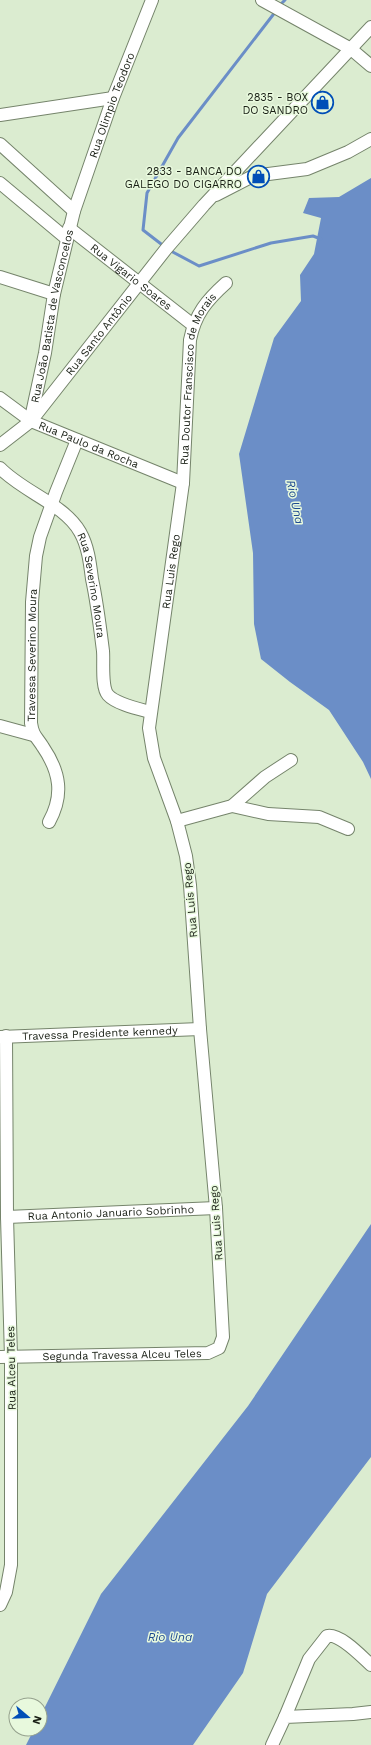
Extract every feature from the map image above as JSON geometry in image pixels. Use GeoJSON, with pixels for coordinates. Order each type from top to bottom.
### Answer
{"type":"FeatureCollection","features":[{"type":"Feature","properties":{"kind":"street","name":"Rua Olimpio Teodoro"},"geometry":{"type":"LineString","coordinates":[[74,211],[113,98],[152,0]]}},
{"type":"Feature","properties":{"kind":"street"},"geometry":{"type":"LineString","coordinates":[[262,0],[351,49],[371,66]]}},
{"type":"Feature","properties":{"kind":"street","name":"Rua Santo Antônio"},"geometry":{"type":"LineString","coordinates":[[0,445],[31,421],[166,249],[207,202],[371,27]]}},
{"type":"Feature","properties":{"kind":"street"},"geometry":{"type":"LineString","coordinates":[[0,115],[113,98]]}},
{"type":"Feature","properties":{"kind":"street"},"geometry":{"type":"LineString","coordinates":[[207,202],[253,176],[307,170],[348,152],[371,139]]}},
{"type":"Feature","properties":{"kind":"street"},"geometry":{"type":"LineString","coordinates":[[0,144],[74,211]]}},
{"type":"Feature","properties":{"kind":"street","name":"Rua Vigario Soares"},"geometry":{"type":"LineString","coordinates":[[0,183],[68,233],[140,282],[193,325]]}},
{"type":"Feature","properties":{"kind":"street","name":"Rua João Batista de Vasconcelos"},"geometry":{"type":"LineString","coordinates":[[31,421],[46,353],[54,294],[74,211]]}},
{"type":"Feature","properties":{"kind":"street"},"geometry":{"type":"LineString","coordinates":[[0,277],[54,294]]}},
{"type":"Feature","properties":{"kind":"street","name":"Rua Doutor Franscisco de Morais"},"geometry":{"type":"LineString","coordinates":[[183,483],[190,340],[193,325],[207,302],[226,282]]}},
{"type":"Feature","properties":{"kind":"street","name":"Rua Paulo da Rocha"},"geometry":{"type":"LineString","coordinates":[[0,398],[31,421],[183,483]]}},
{"type":"Feature","properties":{"kind":"street","name":"Travessa Severino Moura"},"geometry":{"type":"LineString","coordinates":[[49,822],[55,810],[59,789],[52,761],[33,735],[30,709],[32,602],[36,556],[40,537],[77,440]]}},
{"type":"Feature","properties":{"kind":"street","name":"Rua Severino Moura"},"geometry":{"type":"LineString","coordinates":[[0,468],[12,480],[52,505],[74,523],[85,542],[96,601],[104,680],[107,692],[114,699],[150,712]]}},
{"type":"Feature","properties":{"kind":"street","name":"Rua Luis Rego"},"geometry":{"type":"LineString","coordinates":[[183,483],[150,712],[149,728],[154,758],[176,821],[186,856],[190,885],[200,1029],[216,1208],[223,1325]]}},
{"type":"Feature","properties":{"kind":"street"},"geometry":{"type":"LineString","coordinates":[[0,726],[33,735]]}},
{"type":"Feature","properties":{"kind":"street"},"geometry":{"type":"LineString","coordinates":[[176,821],[232,806],[265,777],[291,760]]}},
{"type":"Feature","properties":{"kind":"street"},"geometry":{"type":"LineString","coordinates":[[232,806],[268,814],[319,817],[348,828]]}},
{"type":"Feature","properties":{"kind":"street","name":"Travessa Presidente kennedy"},"geometry":{"type":"LineString","coordinates":[[3,1037],[200,1029]]}},
{"type":"Feature","properties":{"kind":"street","name":"Rua Alceu Teles"},"geometry":{"type":"LineString","coordinates":[[1,1604],[8,1586],[11,1565],[6,1357],[7,1217],[3,1037]]}},
{"type":"Feature","properties":{"kind":"street","name":"Rua Antonio Januario Sobrinho"},"geometry":{"type":"LineString","coordinates":[[7,1217],[216,1208]]}},
{"type":"Feature","properties":{"kind":"street","name":"Segunda Travessa Alceu Teles"},"geometry":{"type":"LineString","coordinates":[[6,1357],[208,1353],[216,1350],[220,1346],[223,1337],[223,1325]]}},
{"type":"Feature","properties":{"kind":"street"},"geometry":{"type":"LineString","coordinates":[[272,1745],[286,1717],[309,1659],[327,1636],[331,1635],[340,1639],[371,1665]]}},
{"type":"Feature","properties":{"kind":"street"},"geometry":{"type":"LineString","coordinates":[[286,1717],[371,1712]]}},
{"type":"Feature","properties":{"kind":"water","name":"Rio Una"},"geometry":{"type":"Polygon","coordinates":[[[371,178],[371,779],[363,762],[329,710],[261,659],[254,624],[253,553],[239,454],[274,338],[301,301],[300,275],[314,254],[321,218],[303,213],[309,198],[339,197],[371,178]]]}},
{"type":"Feature","properties":{"kind":"water","name":"Rio Una"},"geometry":{"type":"Polygon","coordinates":[[[371,1224],[371,1457],[267,1594],[243,1673],[193,1745],[26,1745],[30,1737],[48,1737],[48,1701],[101,1594],[248,1406],[371,1224]]]}},
{"type":"Feature","properties":{"kind":"waterway"},"geometry":{"type":"LineString","coordinates":[[279,6],[285,0]]}},
{"type":"Feature","properties":{"kind":"waterway"},"geometry":{"type":"LineString","coordinates":[[165,247],[143,230],[147,193],[178,138],[276,11]]}},
{"type":"Feature","properties":{"kind":"waterway"},"geometry":{"type":"LineString","coordinates":[[169,250],[199,266],[271,243],[313,236],[321,239]]}},
{"type":"Feature","properties":{"kind":"place","name":"2835 - BOX DO SANDRO"},"geometry":{"type":"Point","coordinates":[323,103]}},
{"type":"Feature","properties":{"kind":"place","name":"2833 - BANCA DO GALEGO DO CIGARRO"},"geometry":{"type":"Point","coordinates":[258,177]}}]}
